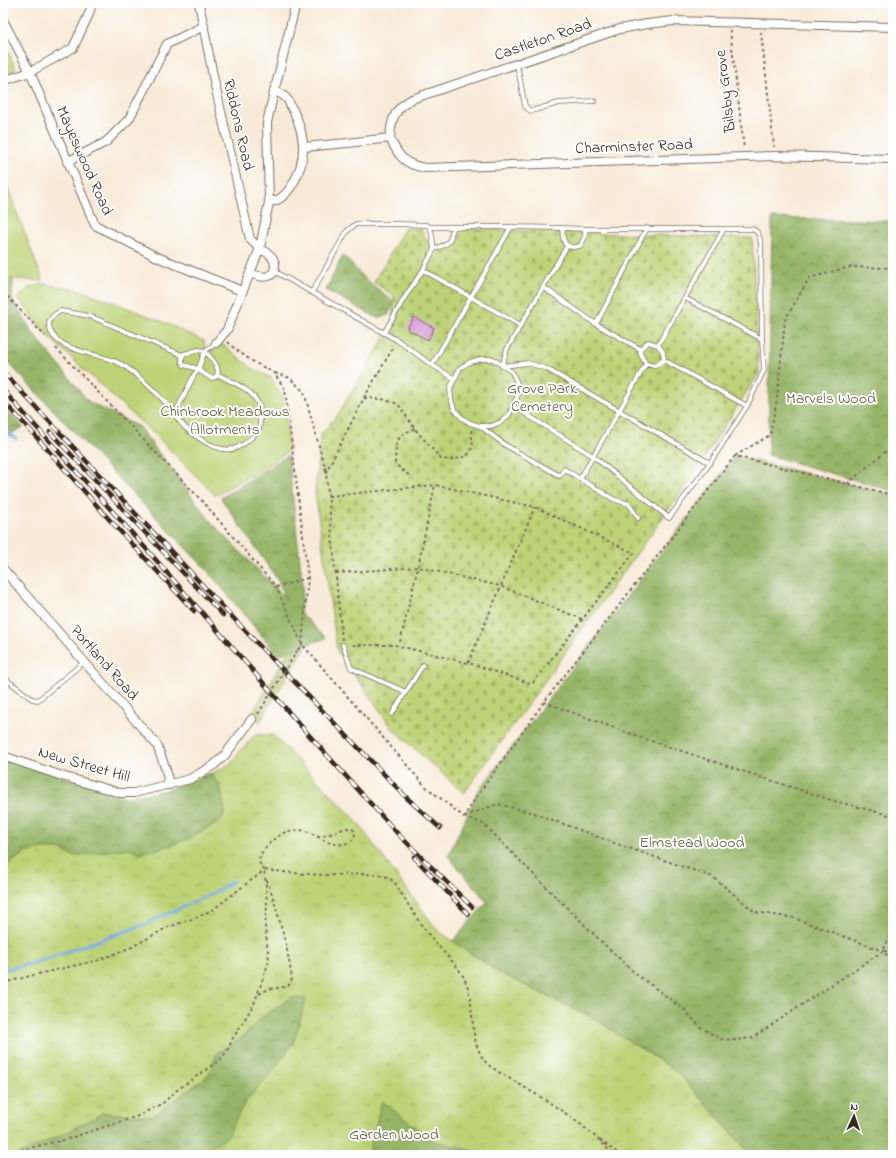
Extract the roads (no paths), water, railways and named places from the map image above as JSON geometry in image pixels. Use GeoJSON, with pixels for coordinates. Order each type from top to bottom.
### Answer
{"type":"FeatureCollection","features":[{"type":"Feature","properties":{"kind":"street"},"geometry":{"type":"LineString","coordinates":[[3,80],[30,72],[73,48],[89,14],[92,3]]}},
{"type":"Feature","properties":{"kind":"street","name":"Riddons Road"},"geometry":{"type":"LineString","coordinates":[[199,3],[214,81],[250,239],[272,258],[275,262],[274,270]]}},
{"type":"Feature","properties":{"kind":"street"},"geometry":{"type":"LineString","coordinates":[[219,340],[227,330],[260,248],[269,202],[267,123],[296,3]]}},
{"type":"Feature","properties":{"kind":"street","name":"Mayeswood Road"},"geometry":{"type":"LineString","coordinates":[[3,20],[30,72],[95,226],[157,257],[242,291]]}},
{"type":"Feature","properties":{"kind":"street","name":"Castleton Road"},"geometry":{"type":"LineString","coordinates":[[390,138],[394,116],[406,102],[412,99],[620,29],[658,22],[673,21],[893,27]]}},
{"type":"Feature","properties":{"kind":"street"},"geometry":{"type":"LineString","coordinates":[[67,162],[106,142],[129,119],[167,44],[204,26]]}},
{"type":"Feature","properties":{"kind":"street"},"geometry":{"type":"LineString","coordinates":[[269,202],[282,198],[291,187],[301,166],[304,146],[298,123],[290,105],[284,97],[274,90]]}},
{"type":"Feature","properties":{"kind":"street"},"geometry":{"type":"LineString","coordinates":[[304,146],[340,144],[390,138]]}},
{"type":"Feature","properties":{"kind":"street","name":"Charminster Road"},"geometry":{"type":"LineString","coordinates":[[390,138],[397,153],[403,159],[416,167],[425,168],[775,156],[893,159]]}},
{"type":"Feature","properties":{"kind":"street"},"geometry":{"type":"LineString","coordinates":[[250,273],[261,277],[267,277],[272,275],[274,270]]}},
{"type":"Feature","properties":{"kind":"street","name":"Portland Road"},"geometry":{"type":"LineString","coordinates":[[3,569],[157,745],[166,770],[169,785]]}},
{"type":"Feature","properties":{"kind":"street","name":"New Street Hill"},"geometry":{"type":"LineString","coordinates":[[3,756],[62,776],[120,793],[134,794],[190,779],[214,765],[225,755],[255,716]]}},
{"type":"Feature","properties":{"kind":"lane"},"geometry":{"type":"LineString","coordinates":[[516,64],[523,89],[525,106],[531,111],[559,104],[594,101]]}},
{"type":"Feature","properties":{"kind":"lane"},"geometry":{"type":"LineString","coordinates":[[312,292],[347,230],[356,224],[426,225],[430,227],[586,229],[753,229],[758,233],[761,243],[762,339],[764,370],[746,406],[710,463],[669,518],[593,456],[514,406]]}},
{"type":"Feature","properties":{"kind":"lane"},"geometry":{"type":"LineString","coordinates":[[384,333],[423,270],[434,249],[430,227]]}},
{"type":"Feature","properties":{"kind":"lane"},"geometry":{"type":"LineString","coordinates":[[434,249],[449,242],[454,227]]}},
{"type":"Feature","properties":{"kind":"lane"},"geometry":{"type":"LineString","coordinates":[[432,365],[511,227]]}},
{"type":"Feature","properties":{"kind":"lane"},"geometry":{"type":"LineString","coordinates":[[562,228],[562,238],[564,243],[567,246],[574,247],[580,246],[584,239],[586,229]]}},
{"type":"Feature","properties":{"kind":"lane"},"geometry":{"type":"LineString","coordinates":[[596,324],[647,228]]}},
{"type":"Feature","properties":{"kind":"lane"},"geometry":{"type":"LineString","coordinates":[[658,345],[724,229]]}},
{"type":"Feature","properties":{"kind":"lane"},"geometry":{"type":"LineString","coordinates":[[502,366],[506,349],[567,246]]}},
{"type":"Feature","properties":{"kind":"lane"},"geometry":{"type":"LineString","coordinates":[[274,270],[397,340],[432,365],[455,379]]}},
{"type":"Feature","properties":{"kind":"lane"},"geometry":{"type":"LineString","coordinates":[[423,270],[520,325]]}},
{"type":"Feature","properties":{"kind":"lane"},"geometry":{"type":"LineString","coordinates":[[543,287],[596,324],[640,349]]}},
{"type":"Feature","properties":{"kind":"lane"},"geometry":{"type":"LineString","coordinates":[[685,298],[762,339]]}},
{"type":"Feature","properties":{"kind":"lane"},"geometry":{"type":"LineString","coordinates":[[182,355],[181,360],[184,365],[195,368],[210,378],[216,377],[217,375],[221,376],[247,390],[259,404],[261,411],[258,431],[245,443],[239,447],[228,450],[215,447],[198,437],[181,424],[175,414],[139,377],[112,360],[69,347],[59,342],[52,334],[49,323],[50,320],[60,311],[84,315],[182,355],[198,350],[205,351],[214,362],[217,368],[217,375]]}},
{"type":"Feature","properties":{"kind":"lane"},"geometry":{"type":"LineString","coordinates":[[175,414],[198,370],[205,351],[219,340]]}},
{"type":"Feature","properties":{"kind":"lane"},"geometry":{"type":"LineString","coordinates":[[640,349],[648,342],[658,345],[663,352],[664,360]]}},
{"type":"Feature","properties":{"kind":"lane"},"geometry":{"type":"LineString","coordinates":[[640,349],[641,355],[646,364],[655,366],[664,360]]}},
{"type":"Feature","properties":{"kind":"lane"},"geometry":{"type":"LineString","coordinates":[[481,359],[493,360],[512,372],[517,383],[518,395],[509,415],[501,422],[491,426],[480,426],[470,423],[461,417],[454,409],[450,388],[455,379],[460,368],[470,362],[481,359]]}},
{"type":"Feature","properties":{"kind":"lane"},"geometry":{"type":"LineString","coordinates":[[664,360],[746,406]]}},
{"type":"Feature","properties":{"kind":"lane"},"geometry":{"type":"LineString","coordinates":[[502,366],[528,363],[547,369],[710,463]]}},
{"type":"Feature","properties":{"kind":"lane"},"geometry":{"type":"LineString","coordinates":[[580,479],[646,364]]}},
{"type":"Feature","properties":{"kind":"lane"},"geometry":{"type":"LineString","coordinates":[[480,426],[505,445],[560,476],[564,469],[613,499],[629,504],[638,518]]}},
{"type":"Feature","properties":{"kind":"lane"},"geometry":{"type":"LineString","coordinates":[[343,645],[351,668],[406,692]]}},
{"type":"Feature","properties":{"kind":"lane"},"geometry":{"type":"LineString","coordinates":[[3,677],[32,698],[38,700],[84,662]]}},
{"type":"Feature","properties":{"kind":"lane"},"geometry":{"type":"LineString","coordinates":[[392,714],[423,665]]}},
{"type":"Feature","properties":{"kind":"waterway"},"geometry":{"type":"LineString","coordinates":[[3,429],[16,439]]}},
{"type":"Feature","properties":{"kind":"waterway"},"geometry":{"type":"LineString","coordinates":[[3,970],[34,963],[138,927],[208,896],[233,881]]}},
{"type":"Feature","properties":{"kind":"railway"},"geometry":{"type":"LineString","coordinates":[[3,372],[253,639],[407,798],[440,828]]}},
{"type":"Feature","properties":{"kind":"railway"},"geometry":{"type":"LineString","coordinates":[[3,390],[149,552],[308,734],[398,834],[472,907]]}},
{"type":"Feature","properties":{"kind":"railway"},"geometry":{"type":"LineString","coordinates":[[3,401],[194,611]]}},
{"type":"Feature","properties":{"kind":"railway"},"geometry":{"type":"LineString","coordinates":[[50,432],[223,615]]}},
{"type":"Feature","properties":{"kind":"railway"},"geometry":{"type":"LineString","coordinates":[[414,857],[468,914]]}},
{"type":"Feature","properties":{"kind":"park label","name":"Grove Park Cemetery"},"geometry":{"type":"Point","coordinates":[542,398]}},
{"type":"Feature","properties":{"kind":"park label","name":"Marvels Wood"},"geometry":{"type":"Point","coordinates":[831,399]}},
{"type":"Feature","properties":{"kind":"park label","name":"Chinbrook Meadows Allotments"},"geometry":{"type":"Point","coordinates":[225,421]}},
{"type":"Feature","properties":{"kind":"park label","name":"Elmstead Wood"},"geometry":{"type":"Point","coordinates":[692,843]}},
{"type":"Feature","properties":{"kind":"park label","name":"Garden Wood"},"geometry":{"type":"Point","coordinates":[394,1135]}}]}
